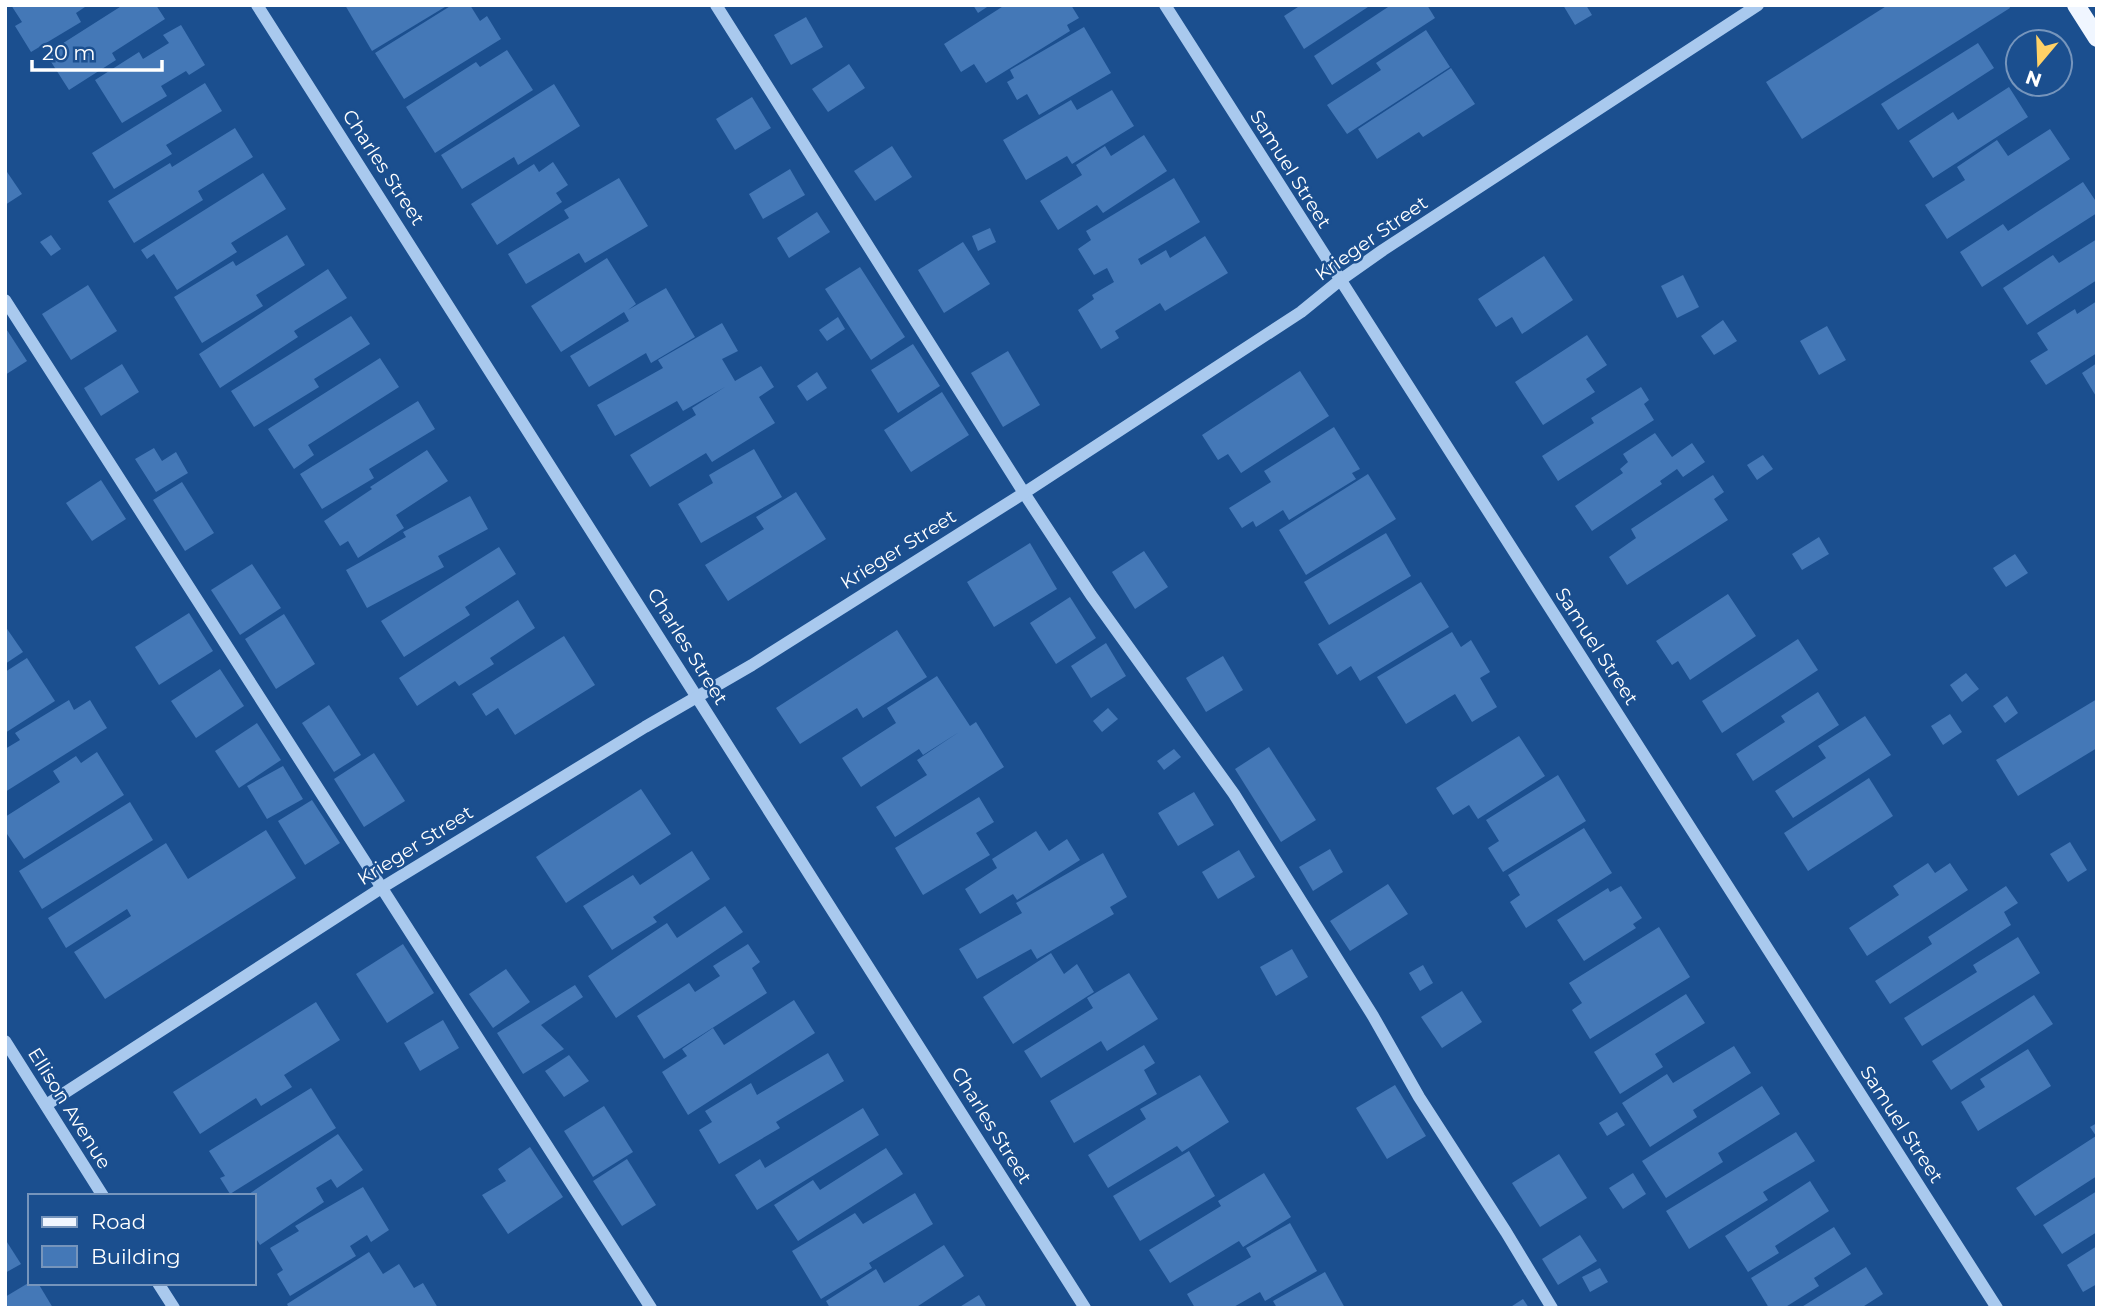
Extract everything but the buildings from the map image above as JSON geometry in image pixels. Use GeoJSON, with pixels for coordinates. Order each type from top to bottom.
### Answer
{"type":"FeatureCollection","features":[{"type":"Feature","properties":{"kind":"main road"},"geometry":{"type":"LineString","coordinates":[[2076,5],[2097,38]]}},
{"type":"Feature","properties":{"kind":"street","name":"Charles Street"},"geometry":{"type":"LineString","coordinates":[[257,5],[1085,1308]]}},
{"type":"Feature","properties":{"kind":"street"},"geometry":{"type":"LineString","coordinates":[[716,5],[1024,493],[1091,595],[1234,794],[1552,1308]]}},
{"type":"Feature","properties":{"kind":"street","name":"Samuel Street"},"geometry":{"type":"LineString","coordinates":[[1165,5],[1997,1308]]}},
{"type":"Feature","properties":{"kind":"street","name":"Krieger Street"},"geometry":{"type":"LineString","coordinates":[[46,1105],[383,887],[698,697],[1024,493],[1301,312],[1339,281],[1758,5]]}},
{"type":"Feature","properties":{"kind":"street"},"geometry":{"type":"LineString","coordinates":[[5,300],[652,1308]]}},
{"type":"Feature","properties":{"kind":"street","name":"Ellison Avenue"},"geometry":{"type":"LineString","coordinates":[[5,1041],[102,1194]]}},
{"type":"Feature","properties":{"kind":"street"},"geometry":{"type":"LineString","coordinates":[[159,1285],[174,1308]]}}]}
